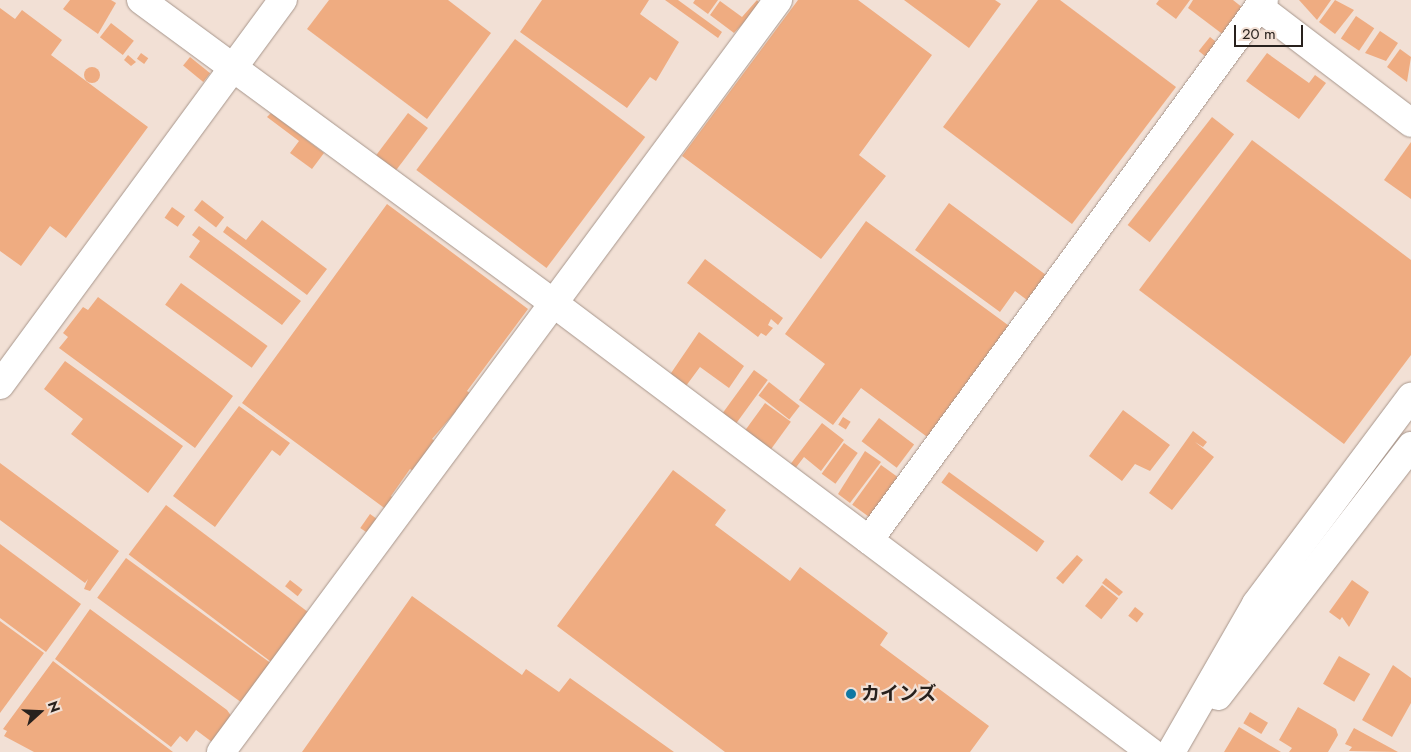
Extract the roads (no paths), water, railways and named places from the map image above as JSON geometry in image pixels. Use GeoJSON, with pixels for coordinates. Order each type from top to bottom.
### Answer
{"type":"FeatureCollection","features":[{"type":"Feature","properties":{"kind":"street"},"geometry":{"type":"LineString","coordinates":[[141,0],[552,302],[1151,752]]}},
{"type":"Feature","properties":{"kind":"street"},"geometry":{"type":"LineString","coordinates":[[0,385],[283,0]]}},
{"type":"Feature","properties":{"kind":"street"},"geometry":{"type":"LineString","coordinates":[[221,752],[552,302],[778,0]]}},
{"type":"Feature","properties":{"kind":"street"},"geometry":{"type":"LineString","coordinates":[[869,540],[1262,3],[1411,123]]}},
{"type":"Feature","properties":{"kind":"street"},"geometry":{"type":"LineString","coordinates":[[1172,752],[1256,604],[1411,397]]}},
{"type":"Feature","properties":{"kind":"street"},"geometry":{"type":"LineString","coordinates":[[1172,752],[1278,622],[1411,446]]}},
{"type":"Feature","properties":{"kind":"place","name":"カインズ"},"geometry":{"type":"Point","coordinates":[851,694]}}]}
